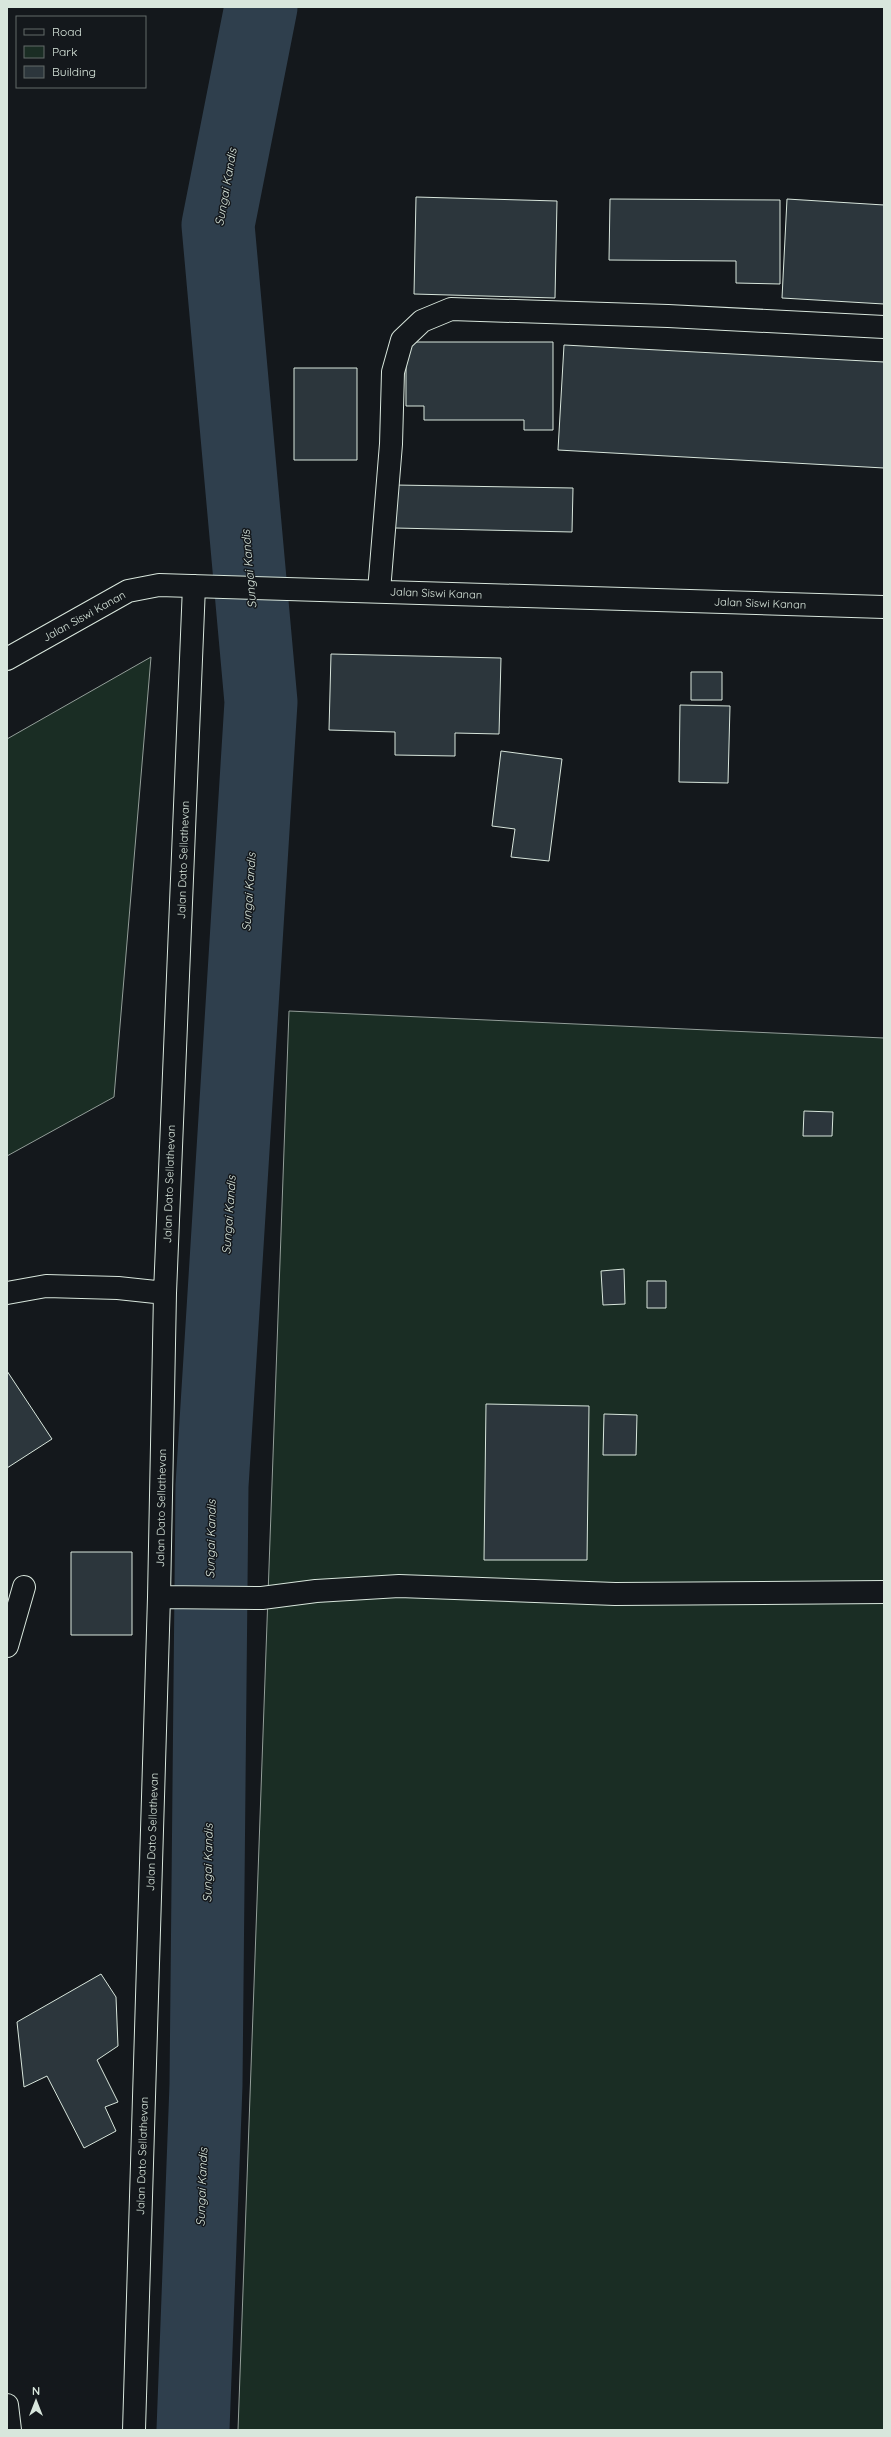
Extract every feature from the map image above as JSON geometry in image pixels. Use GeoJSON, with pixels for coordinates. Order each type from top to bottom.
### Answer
{"type":"FeatureCollection","features":[{"type":"Feature","properties":{"kind":"street"},"geometry":{"type":"LineString","coordinates":[[379,591],[390,444],[393,372],[402,340],[422,321],[451,309],[668,316],[884,327]]}},
{"type":"Feature","properties":{"kind":"street","name":"Jalan Siswi Kanan"},"geometry":{"type":"LineString","coordinates":[[7,658],[128,591],[160,585],[884,607]]}},
{"type":"Feature","properties":{"kind":"street","name":"Jalan Dato Sellathevan"},"geometry":{"type":"LineString","coordinates":[[134,2430],[159,1597],[165,1293],[204,586]]}},
{"type":"Feature","properties":{"kind":"street"},"geometry":{"type":"LineString","coordinates":[[7,1293],[46,1286],[118,1288],[165,1293]]}},
{"type":"Feature","properties":{"kind":"street"},"geometry":{"type":"LineString","coordinates":[[159,1597],[184,1596],[262,1598],[316,1591],[399,1586],[615,1594],[884,1592]]}},
{"type":"Feature","properties":{"kind":"street"},"geometry":{"type":"LineString","coordinates":[[7,1646],[24,1587]]}},
{"type":"Feature","properties":{"kind":"street"},"geometry":{"type":"LineString","coordinates":[[7,2405],[10,2430]]}},
{"type":"Feature","properties":{"kind":"green space"},"geometry":{"type":"Polygon","coordinates":[[[151,657],[114,1097],[7,1156],[7,739],[151,657]]]}},
{"type":"Feature","properties":{"kind":"green space"},"geometry":{"type":"Polygon","coordinates":[[[289,1011],[884,1038],[884,2430],[238,2430],[289,1011]]]}},
{"type":"Feature","properties":{"kind":"building"},"geometry":{"type":"Polygon","coordinates":[[[416,197],[557,201],[555,298],[414,294],[416,197]]]}},
{"type":"Feature","properties":{"kind":"building"},"geometry":{"type":"Polygon","coordinates":[[[610,199],[780,200],[780,284],[736,283],[736,261],[609,260],[610,199]]]}},
{"type":"Feature","properties":{"kind":"building"},"geometry":{"type":"Polygon","coordinates":[[[787,199],[884,205],[884,304],[782,298],[787,199]]]}},
{"type":"Feature","properties":{"kind":"building"},"geometry":{"type":"Polygon","coordinates":[[[406,342],[553,342],[553,430],[524,430],[524,420],[424,420],[424,406],[406,406],[406,342]]]}},
{"type":"Feature","properties":{"kind":"building"},"geometry":{"type":"Polygon","coordinates":[[[564,345],[884,362],[884,468],[558,450],[564,345]]]}},
{"type":"Feature","properties":{"kind":"building"},"geometry":{"type":"Polygon","coordinates":[[[294,368],[357,368],[357,460],[294,460],[294,368]]]}},
{"type":"Feature","properties":{"kind":"building"},"geometry":{"type":"Polygon","coordinates":[[[395,485],[573,488],[572,532],[395,528],[395,485]]]}},
{"type":"Feature","properties":{"kind":"building"},"geometry":{"type":"Polygon","coordinates":[[[331,654],[501,658],[499,734],[455,733],[455,756],[395,755],[395,732],[329,730],[331,654]]]}},
{"type":"Feature","properties":{"kind":"building"},"geometry":{"type":"Polygon","coordinates":[[[691,672],[722,672],[722,700],[691,700],[691,672]]]}},
{"type":"Feature","properties":{"kind":"building"},"geometry":{"type":"Polygon","coordinates":[[[680,705],[730,706],[728,783],[679,782],[680,705]]]}},
{"type":"Feature","properties":{"kind":"building"},"geometry":{"type":"Polygon","coordinates":[[[501,751],[562,759],[549,861],[511,857],[515,829],[492,826],[501,751]]]}},
{"type":"Feature","properties":{"kind":"building"},"geometry":{"type":"Polygon","coordinates":[[[804,1111],[833,1112],[832,1136],[803,1136],[804,1111]]]}},
{"type":"Feature","properties":{"kind":"building"},"geometry":{"type":"Polygon","coordinates":[[[624,1269],[625,1304],[603,1305],[601,1271],[624,1269]]]}},
{"type":"Feature","properties":{"kind":"building"},"geometry":{"type":"Polygon","coordinates":[[[647,1281],[666,1281],[666,1308],[647,1308],[647,1281]]]}},
{"type":"Feature","properties":{"kind":"building"},"geometry":{"type":"Polygon","coordinates":[[[7,1371],[52,1439],[7,1468],[7,1371]]]}},
{"type":"Feature","properties":{"kind":"building"},"geometry":{"type":"Polygon","coordinates":[[[486,1404],[589,1406],[587,1560],[484,1560],[486,1404]]]}},
{"type":"Feature","properties":{"kind":"building"},"geometry":{"type":"Polygon","coordinates":[[[604,1414],[637,1415],[636,1455],[603,1455],[604,1414]]]}},
{"type":"Feature","properties":{"kind":"building"},"geometry":{"type":"Polygon","coordinates":[[[71,1552],[132,1552],[132,1635],[71,1635],[71,1552]]]}},
{"type":"Feature","properties":{"kind":"building"},"geometry":{"type":"Polygon","coordinates":[[[101,1974],[116,1997],[118,2046],[97,2060],[118,2102],[105,2107],[116,2131],[84,2148],[47,2076],[24,2087],[17,2022],[101,1974]]]}},
{"type":"Feature","properties":{"kind":"waterway","name":"Sungai Kandis"},"geometry":{"type":"LineString","coordinates":[[193,2430],[206,2085],[212,1486],[261,702],[218,225],[261,7]]}}]}
